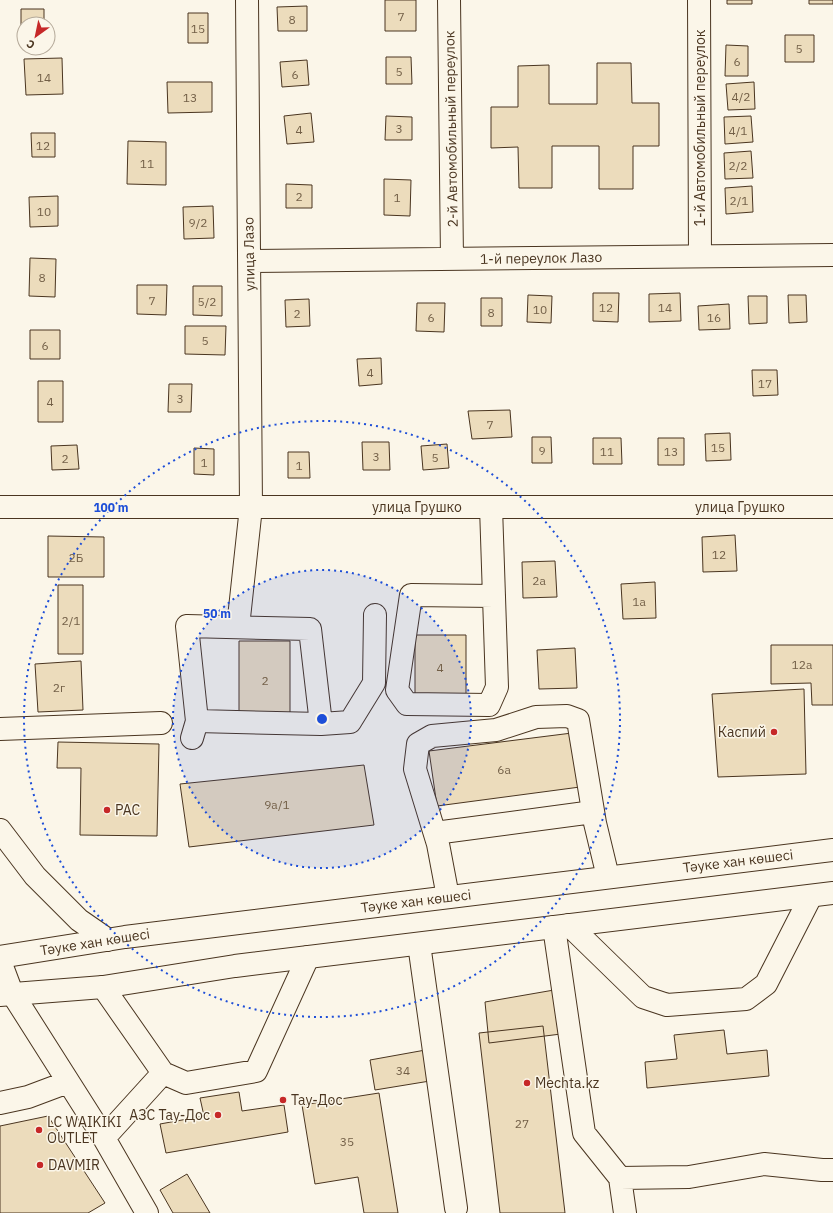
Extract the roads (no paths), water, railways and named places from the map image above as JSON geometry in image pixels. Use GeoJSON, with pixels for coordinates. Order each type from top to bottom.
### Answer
{"type":"FeatureCollection","features":[{"type":"Feature","properties":{"kind":"street","name":"улица Лазо"},"geometry":{"type":"LineString","coordinates":[[238,627],[252,507],[247,0]]}},
{"type":"Feature","properties":{"kind":"street","name":"2-й Автомобильный переулок"},"geometry":{"type":"LineString","coordinates":[[449,0],[452,259]]}},
{"type":"Feature","properties":{"kind":"street","name":"1-й Автомобильный переулок"},"geometry":{"type":"LineString","coordinates":[[699,0],[700,256]]}},
{"type":"Feature","properties":{"kind":"street","name":"1-й переулок Лазо"},"geometry":{"type":"LineString","coordinates":[[249,261],[833,254]]}},
{"type":"Feature","properties":{"kind":"street","name":"улица Грушко"},"geometry":{"type":"LineString","coordinates":[[0,507],[833,508]]}},
{"type":"Feature","properties":{"kind":"street"},"geometry":{"type":"LineString","coordinates":[[491,507],[498,687],[489,705],[407,704],[398,690],[411,595],[494,596]]}},
{"type":"Feature","properties":{"kind":"street"},"geometry":{"type":"LineString","coordinates":[[321,724],[310,629],[187,626],[195,730],[321,724],[350,722],[374,683],[375,615]]}},
{"type":"Feature","properties":{"kind":"street"},"geometry":{"type":"LineString","coordinates":[[448,897],[435,833],[415,769],[418,744],[432,736],[496,730],[536,717],[567,716],[578,720],[593,812],[608,877]]}},
{"type":"Feature","properties":{"kind":"street"},"geometry":{"type":"LineString","coordinates":[[0,729],[161,723]]}},
{"type":"Feature","properties":{"kind":"street"},"geometry":{"type":"LineString","coordinates":[[435,833],[593,812]]}},
{"type":"Feature","properties":{"kind":"street"},"geometry":{"type":"LineString","coordinates":[[0,830],[35,876],[79,920],[108,940]]}},
{"type":"Feature","properties":{"kind":"street","name":"Тәуке хан көшесі"},"geometry":{"type":"LineString","coordinates":[[0,958],[125,937],[833,850]]}},
{"type":"Feature","properties":{"kind":"street"},"geometry":{"type":"LineString","coordinates":[[6,994],[103,987],[235,966],[833,893]]}},
{"type":"Feature","properties":{"kind":"street"},"geometry":{"type":"LineString","coordinates":[[561,926],[643,997],[667,1005],[746,999],[766,984],[811,896]]}},
{"type":"Feature","properties":{"kind":"street"},"geometry":{"type":"LineString","coordinates":[[561,926],[584,1133],[620,1178],[625,1213]]}},
{"type":"Feature","properties":{"kind":"street"},"geometry":{"type":"LineString","coordinates":[[419,944],[456,1208]]}},
{"type":"Feature","properties":{"kind":"street"},"geometry":{"type":"LineString","coordinates":[[103,987],[163,1073],[186,1083],[256,1071],[308,957]]}},
{"type":"Feature","properties":{"kind":"street"},"geometry":{"type":"LineString","coordinates":[[0,961],[6,994],[68,1082],[104,1138],[140,1209]]}},
{"type":"Feature","properties":{"kind":"street"},"geometry":{"type":"LineString","coordinates":[[104,1138],[163,1073]]}},
{"type":"Feature","properties":{"kind":"street"},"geometry":{"type":"LineString","coordinates":[[0,1102],[28,1097],[68,1082]]}},
{"type":"Feature","properties":{"kind":"street"},"geometry":{"type":"LineString","coordinates":[[620,1178],[689,1177],[764,1164],[833,1170]]}},
{"type":"Feature","properties":{"kind":"place","name":"Каспий"},"geometry":{"type":"Point","coordinates":[774,732]}},
{"type":"Feature","properties":{"kind":"place","name":"РАС"},"geometry":{"type":"Point","coordinates":[107,810]}},
{"type":"Feature","properties":{"kind":"place","name":"Mechta.kz"},"geometry":{"type":"Point","coordinates":[527,1083]}},
{"type":"Feature","properties":{"kind":"place","name":"Тау-Дос"},"geometry":{"type":"Point","coordinates":[283,1100]}},
{"type":"Feature","properties":{"kind":"place","name":"АЗС Тау-Дос"},"geometry":{"type":"Point","coordinates":[218,1115]}},
{"type":"Feature","properties":{"kind":"place","name":"LC WAIKIKI OUTLET"},"geometry":{"type":"Point","coordinates":[39,1130]}},
{"type":"Feature","properties":{"kind":"place","name":"DAVMIR"},"geometry":{"type":"Point","coordinates":[40,1165]}}]}
